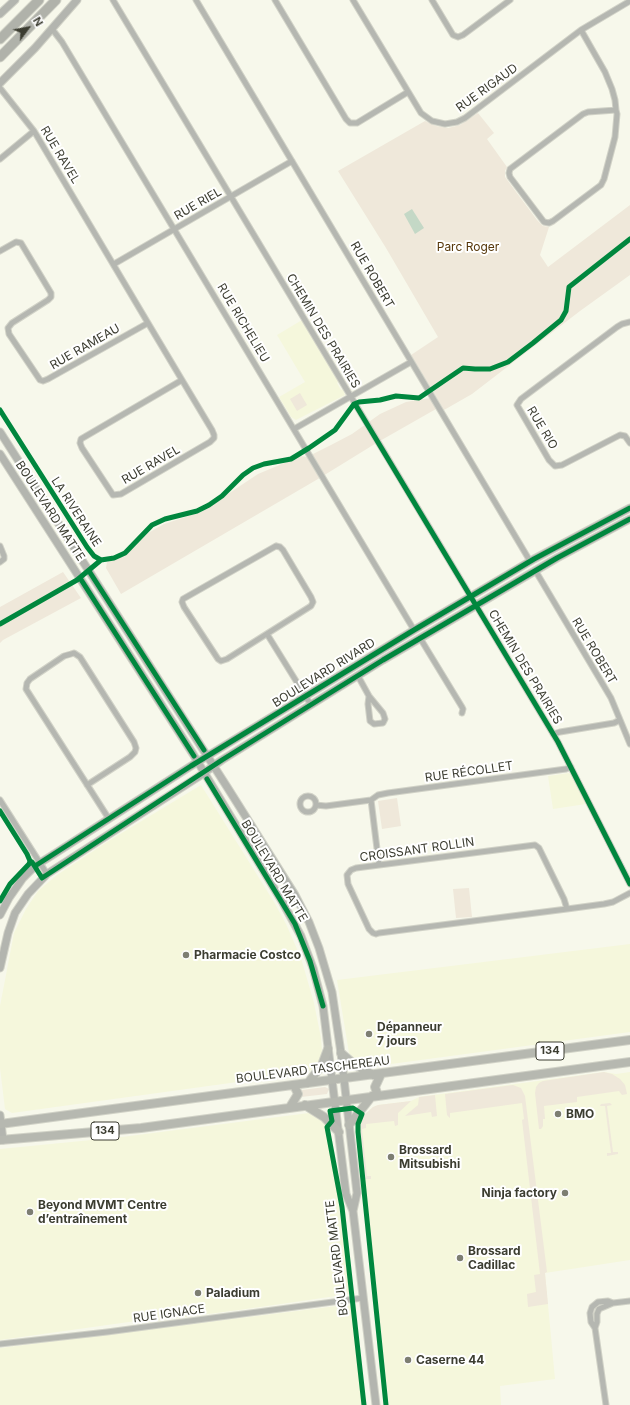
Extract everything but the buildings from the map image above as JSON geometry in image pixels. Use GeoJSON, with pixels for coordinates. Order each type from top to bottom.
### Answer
{"type":"FeatureCollection","features":[{"type":"Feature","properties":{"kind":"highway"},"geometry":{"type":"LineString","coordinates":[[0,40],[39,0]]}},
{"type":"Feature","properties":{"kind":"highway"},"geometry":{"type":"LineString","coordinates":[[0,57],[56,0]]}},
{"type":"Feature","properties":{"kind":"main road"},"geometry":{"type":"LineString","coordinates":[[0,14],[15,0]]}},
{"type":"Feature","properties":{"kind":"main road"},"geometry":{"type":"LineString","coordinates":[[0,83],[52,29],[77,0]]}},
{"type":"Feature","properties":{"kind":"main road","name":"BOULEVARD MATTE"},"geometry":{"type":"LineString","coordinates":[[0,432],[208,756],[295,895],[309,922],[330,980],[342,1053],[357,1193],[353,1211]]}},
{"type":"Feature","properties":{"kind":"main road","name":"BOULEVARD MATTE"},"geometry":{"type":"LineString","coordinates":[[0,454],[204,773],[284,903],[301,936],[320,994],[324,1013],[336,1101],[346,1194],[353,1211],[376,1405]]}},
{"type":"Feature","properties":{"kind":"main road","name":"BOULEVARD RIVARD"},"geometry":{"type":"LineString","coordinates":[[0,915],[16,887],[27,874],[40,863],[197,762],[414,630],[567,540],[630,508]]}},
{"type":"Feature","properties":{"kind":"main road","name":"BOULEVARD RIVARD"},"geometry":{"type":"LineString","coordinates":[[0,968],[8,933],[16,913],[28,894],[47,874],[214,766],[420,638],[535,570],[630,519]]}},
{"type":"Feature","properties":{"kind":"main road","name":"BOULEVARD TASCHEREAU"},"geometry":{"type":"LineString","coordinates":[[1,1124],[377,1075],[630,1040]]}},
{"type":"Feature","properties":{"kind":"main road"},"geometry":{"type":"LineString","coordinates":[[308,1083],[323,1063],[328,1049]]}},
{"type":"Feature","properties":{"kind":"main road"},"geometry":{"type":"LineString","coordinates":[[342,1053],[355,1065],[377,1075],[375,1096],[349,1125]]}},
{"type":"Feature","properties":{"kind":"main road","name":"134"},"geometry":{"type":"LineString","coordinates":[[2,1140],[141,1128],[346,1099],[630,1062]]}},
{"type":"Feature","properties":{"kind":"main road"},"geometry":{"type":"LineString","coordinates":[[290,1107],[298,1093],[294,1085]]}},
{"type":"Feature","properties":{"kind":"main road"},"geometry":{"type":"LineString","coordinates":[[304,1105],[324,1117],[339,1132]]}},
{"type":"Feature","properties":{"kind":"main road"},"geometry":{"type":"LineString","coordinates":[[0,1115],[2,1140]]}},
{"type":"Feature","properties":{"kind":"street","name":"CHEMIN DES PRAIRIES"},"geometry":{"type":"LineString","coordinates":[[113,0],[553,734],[630,884]]}},
{"type":"Feature","properties":{"kind":"street","name":"RUE ROBERT"},"geometry":{"type":"LineString","coordinates":[[196,0],[530,561]]}},
{"type":"Feature","properties":{"kind":"street"},"geometry":{"type":"LineString","coordinates":[[275,0],[346,119],[350,123],[357,123],[408,92]]}},
{"type":"Feature","properties":{"kind":"street","name":"RUE RIGAUD"},"geometry":{"type":"LineString","coordinates":[[353,0],[418,109],[428,118],[444,124],[457,122],[469,116],[582,30],[630,1]]}},
{"type":"Feature","properties":{"kind":"street"},"geometry":{"type":"LineString","coordinates":[[432,0],[454,37],[458,38],[510,0]]}},
{"type":"Feature","properties":{"kind":"street","name":"RUE RICHELIEU"},"geometry":{"type":"LineString","coordinates":[[52,29],[62,42],[175,229],[414,630]]}},
{"type":"Feature","properties":{"kind":"street"},"geometry":{"type":"LineString","coordinates":[[582,30],[610,82],[616,110],[615,137],[603,182],[553,221],[549,223],[544,222],[511,179],[509,175],[510,170],[583,114],[588,112],[616,110]]}},
{"type":"Feature","properties":{"kind":"street","name":"RUE RAVEL"},"geometry":{"type":"LineString","coordinates":[[0,88],[34,131],[213,432],[214,438],[210,442],[120,494],[113,495],[81,446],[81,439],[182,380]]}},
{"type":"Feature","properties":{"kind":"street"},"geometry":{"type":"LineString","coordinates":[[0,159],[34,131]]}},
{"type":"Feature","properties":{"kind":"street","name":"RUE RIEL"},"geometry":{"type":"LineString","coordinates":[[114,264],[292,161]]}},
{"type":"Feature","properties":{"kind":"street","name":"RUE RAMEAU"},"geometry":{"type":"LineString","coordinates":[[0,251],[16,242],[21,243],[51,293],[51,297],[48,300],[12,323],[8,328],[9,334],[40,380],[43,381],[48,379],[148,323]]}},
{"type":"Feature","properties":{"kind":"street","name":"RUE RIO"},"geometry":{"type":"LineString","coordinates":[[630,322],[617,327],[521,399],[518,405],[550,462],[555,466],[562,465],[620,435],[625,436],[630,443]]}},
{"type":"Feature","properties":{"kind":"street"},"geometry":{"type":"LineString","coordinates":[[294,429],[411,362]]}},
{"type":"Feature","properties":{"kind":"street"},"geometry":{"type":"LineString","coordinates":[[0,546],[4,559],[0,562]]}},
{"type":"Feature","properties":{"kind":"street"},"geometry":{"type":"LineString","coordinates":[[276,546],[280,547],[313,602],[312,606],[308,609],[267,634],[227,659],[221,660],[215,656],[188,613],[183,604],[183,600],[185,597],[272,548],[276,546]]}},
{"type":"Feature","properties":{"kind":"street","name":"RUE ROBERT"},"geometry":{"type":"LineString","coordinates":[[535,570],[611,698],[630,744]]}},
{"type":"Feature","properties":{"kind":"street"},"geometry":{"type":"LineString","coordinates":[[267,634],[312,705]]}},
{"type":"Feature","properties":{"kind":"street"},"geometry":{"type":"LineString","coordinates":[[420,638],[462,707],[462,713]]}},
{"type":"Feature","properties":{"kind":"street"},"geometry":{"type":"LineString","coordinates":[[87,785],[130,758],[135,752],[136,748],[134,742],[80,657],[74,653],[64,656],[30,679],[26,689],[87,785],[109,819]]}},
{"type":"Feature","properties":{"kind":"street"},"geometry":{"type":"LineString","coordinates":[[358,676],[369,696],[376,703],[384,716],[385,720],[383,722],[374,724],[370,721],[368,704],[369,696]]}},
{"type":"Feature","properties":{"kind":"street"},"geometry":{"type":"LineString","coordinates":[[553,734],[614,723],[620,720]]}},
{"type":"Feature","properties":{"kind":"street","name":"RUE RÉCOLLET"},"geometry":{"type":"LineString","coordinates":[[316,805],[326,806],[371,800],[378,795],[388,793],[566,769],[571,767]]}},
{"type":"Feature","properties":{"kind":"street"},"geometry":{"type":"LineString","coordinates":[[0,800],[47,874]]}},
{"type":"Feature","properties":{"kind":"street"},"geometry":{"type":"LineString","coordinates":[[371,800],[379,865]]}},
{"type":"Feature","properties":{"kind":"street","name":"CROISSANT ROLLIN"},"geometry":{"type":"LineString","coordinates":[[567,909],[564,899],[541,851],[535,845],[353,869],[349,871],[347,875],[348,884],[369,929],[373,933],[379,933],[567,909],[608,903],[630,893]]}},
{"type":"Feature","properties":{"kind":"street","name":"RUE IGNACE"},"geometry":{"type":"LineString","coordinates":[[0,1344],[114,1331],[363,1298]]}},
{"type":"Feature","properties":{"kind":"street"},"geometry":{"type":"LineString","coordinates":[[606,1405],[595,1328],[591,1322],[590,1313],[592,1307],[600,1302],[608,1301],[613,1303],[630,1301]]}},
{"type":"Feature","properties":{"kind":"shaded area"},"geometry":{"type":"Polygon","coordinates":[[[412,209],[424,228],[415,234],[404,214],[412,209]]]}},
{"type":"Feature","properties":{"kind":"shaded area"},"geometry":{"type":"Polygon","coordinates":[[[302,320],[339,381],[337,383],[341,390],[343,389],[345,395],[296,420],[291,417],[279,397],[305,382],[277,335],[302,320]]]}},
{"type":"Feature","properties":{"kind":"shaded area"},"geometry":{"type":"Polygon","coordinates":[[[569,773],[573,777],[586,804],[553,809],[548,776],[569,773]]]}},
{"type":"Feature","properties":{"kind":"shaded area"},"geometry":{"type":"Polygon","coordinates":[[[201,785],[274,902],[286,924],[301,958],[314,1003],[321,1038],[322,1051],[320,1060],[315,1067],[303,1073],[12,1113],[5,1109],[0,1068],[0,1006],[14,933],[26,909],[38,891],[57,875],[107,842],[201,785]]]}},
{"type":"Feature","properties":{"kind":"shaded area"},"geometry":{"type":"Polygon","coordinates":[[[630,944],[630,1032],[368,1067],[359,1064],[349,1053],[337,980],[630,944]]]}},
{"type":"Feature","properties":{"kind":"shaded area"},"geometry":{"type":"Polygon","coordinates":[[[604,1072],[616,1074],[630,1072],[630,1260],[545,1273],[555,1379],[500,1386],[501,1405],[389,1405],[359,1129],[359,1125],[364,1115],[373,1107],[378,1105],[411,1101],[419,1097],[604,1072]]]}},
{"type":"Feature","properties":{"kind":"shaded area"},"geometry":{"type":"Polygon","coordinates":[[[309,1113],[317,1115],[328,1124],[326,1127],[334,1167],[350,1294],[239,1310],[147,1322],[143,1320],[0,1340],[0,1149],[122,1137],[309,1113]]]}},
{"type":"Feature","properties":{"kind":"shaded area"},"geometry":{"type":"Polygon","coordinates":[[[345,1305],[351,1306],[362,1405],[0,1405],[0,1348],[345,1305]]]}},
{"type":"Feature","properties":{"kind":"green space","name":"Parc Roger"},"geometry":{"type":"Polygon","coordinates":[[[478,113],[494,133],[487,139],[507,167],[505,177],[537,220],[543,226],[549,227],[540,255],[548,267],[630,205],[630,275],[580,311],[472,394],[444,410],[411,355],[438,337],[386,248],[338,171],[425,121],[436,126],[448,128],[460,125],[478,113]]]}},
{"type":"Feature","properties":{"kind":"green space"},"geometry":{"type":"Polygon","coordinates":[[[300,393],[307,405],[297,411],[290,399],[300,393]]]}},
{"type":"Feature","properties":{"kind":"green space"},"geometry":{"type":"Polygon","coordinates":[[[430,398],[436,409],[121,594],[106,568],[107,562],[134,547],[148,533],[164,524],[201,512],[258,474],[301,456],[307,457],[352,434],[380,414],[406,402],[430,398]]]}},
{"type":"Feature","properties":{"kind":"green space"},"geometry":{"type":"Polygon","coordinates":[[[63,572],[81,598],[0,643],[0,607],[63,572]]]}},
{"type":"Feature","properties":{"kind":"green space"},"geometry":{"type":"Polygon","coordinates":[[[397,798],[401,826],[382,829],[378,801],[397,798]]]}},
{"type":"Feature","properties":{"kind":"green space"},"geometry":{"type":"Polygon","coordinates":[[[469,888],[472,917],[456,918],[453,889],[469,888]]]}},
{"type":"Feature","properties":{"kind":"green space"},"geometry":{"type":"Polygon","coordinates":[[[604,1072],[612,1074],[620,1079],[625,1085],[627,1094],[622,1095],[619,1091],[577,1097],[577,1102],[544,1106],[545,1119],[543,1119],[543,1126],[539,1129],[535,1093],[536,1087],[539,1083],[543,1081],[604,1072]]]}},
{"type":"Feature","properties":{"kind":"green space"},"geometry":{"type":"Polygon","coordinates":[[[513,1085],[521,1088],[525,1096],[547,1272],[545,1273],[548,1304],[528,1307],[527,1294],[536,1292],[534,1275],[540,1274],[522,1120],[524,1119],[522,1103],[450,1113],[450,1118],[447,1115],[445,1094],[513,1085]]]}},
{"type":"Feature","properties":{"kind":"green space"},"geometry":{"type":"Polygon","coordinates":[[[325,1087],[329,1089],[327,1094],[300,1096],[302,1090],[325,1087]]]}},
{"type":"Feature","properties":{"kind":"green space"},"geometry":{"type":"Polygon","coordinates":[[[435,1095],[437,1116],[432,1117],[431,1112],[405,1116],[418,1105],[419,1097],[435,1095]]]}},
{"type":"Feature","properties":{"kind":"green space"},"geometry":{"type":"Polygon","coordinates":[[[411,1101],[398,1113],[398,1125],[395,1126],[394,1121],[366,1124],[366,1128],[362,1129],[367,1176],[371,1176],[371,1179],[364,1179],[359,1125],[364,1115],[373,1107],[378,1105],[411,1101]]]}},
{"type":"Feature","properties":{"kind":"green space"},"geometry":{"type":"Polygon","coordinates":[[[610,1103],[612,1105],[607,1106],[613,1152],[618,1152],[618,1154],[607,1156],[607,1153],[611,1153],[605,1106],[600,1106],[601,1104],[610,1103]]]}},
{"type":"Feature","properties":{"kind":"cycle path"},"geometry":{"type":"LineString","coordinates":[[101,560],[114,558],[125,553],[152,525],[165,519],[197,511],[209,505],[222,496],[243,475],[253,468],[264,464],[291,459],[309,448],[335,430],[354,404],[396,396],[419,398],[463,368],[490,369],[508,362],[561,320],[566,311],[569,287],[630,239]]}},
{"type":"Feature","properties":{"kind":"cycle path"},"geometry":{"type":"LineString","coordinates":[[355,404],[558,742],[630,884]]}},
{"type":"Feature","properties":{"kind":"cycle path","name":"LA RIVERAINE"},"geometry":{"type":"LineString","coordinates":[[0,410],[87,547],[94,556],[101,560]]}},
{"type":"Feature","properties":{"kind":"cycle path"},"geometry":{"type":"LineString","coordinates":[[35,866],[191,766],[414,630],[534,559],[630,508]]}},
{"type":"Feature","properties":{"kind":"cycle path"},"geometry":{"type":"LineString","coordinates":[[0,811],[42,878],[222,760],[383,660],[557,558],[630,519]]}},
{"type":"Feature","properties":{"kind":"cycle path"},"geometry":{"type":"LineString","coordinates":[[0,624],[77,580],[101,560]]}},
{"type":"Feature","properties":{"kind":"cycle path"},"geometry":{"type":"LineString","coordinates":[[89,571],[204,750]]}},
{"type":"Feature","properties":{"kind":"cycle path"},"geometry":{"type":"LineString","coordinates":[[80,578],[194,756]]}},
{"type":"Feature","properties":{"kind":"cycle path"},"geometry":{"type":"LineString","coordinates":[[207,779],[295,924],[310,961],[323,1006]]}},
{"type":"Feature","properties":{"kind":"cycle path"},"geometry":{"type":"LineString","coordinates":[[0,901],[10,884],[29,864],[30,861]]}},
{"type":"Feature","properties":{"kind":"cycle path"},"geometry":{"type":"LineString","coordinates":[[364,1405],[342,1207],[327,1127],[332,1121],[330,1111],[353,1108],[362,1114],[358,1124],[358,1132],[386,1405]]}},
{"type":"Feature","properties":{"kind":"place","name":"Pharmacie Costco"},"geometry":{"type":"Point","coordinates":[186,955]}},
{"type":"Feature","properties":{"kind":"place","name":"Dépanneur 7 jours"},"geometry":{"type":"Point","coordinates":[369,1034]}},
{"type":"Feature","properties":{"kind":"place","name":"BMO"},"geometry":{"type":"Point","coordinates":[558,1114]}},
{"type":"Feature","properties":{"kind":"place","name":"Brossard Mitsubishi"},"geometry":{"type":"Point","coordinates":[391,1157]}},
{"type":"Feature","properties":{"kind":"place","name":"Ninja factory"},"geometry":{"type":"Point","coordinates":[565,1193]}},
{"type":"Feature","properties":{"kind":"place","name":"Beyond MVMT Centre d’entraînement"},"geometry":{"type":"Point","coordinates":[30,1212]}},
{"type":"Feature","properties":{"kind":"place","name":"Brossard Cadillac"},"geometry":{"type":"Point","coordinates":[460,1258]}},
{"type":"Feature","properties":{"kind":"place","name":"Paladium"},"geometry":{"type":"Point","coordinates":[198,1293]}},
{"type":"Feature","properties":{"kind":"place","name":"Caserne 44"},"geometry":{"type":"Point","coordinates":[408,1360]}}]}
